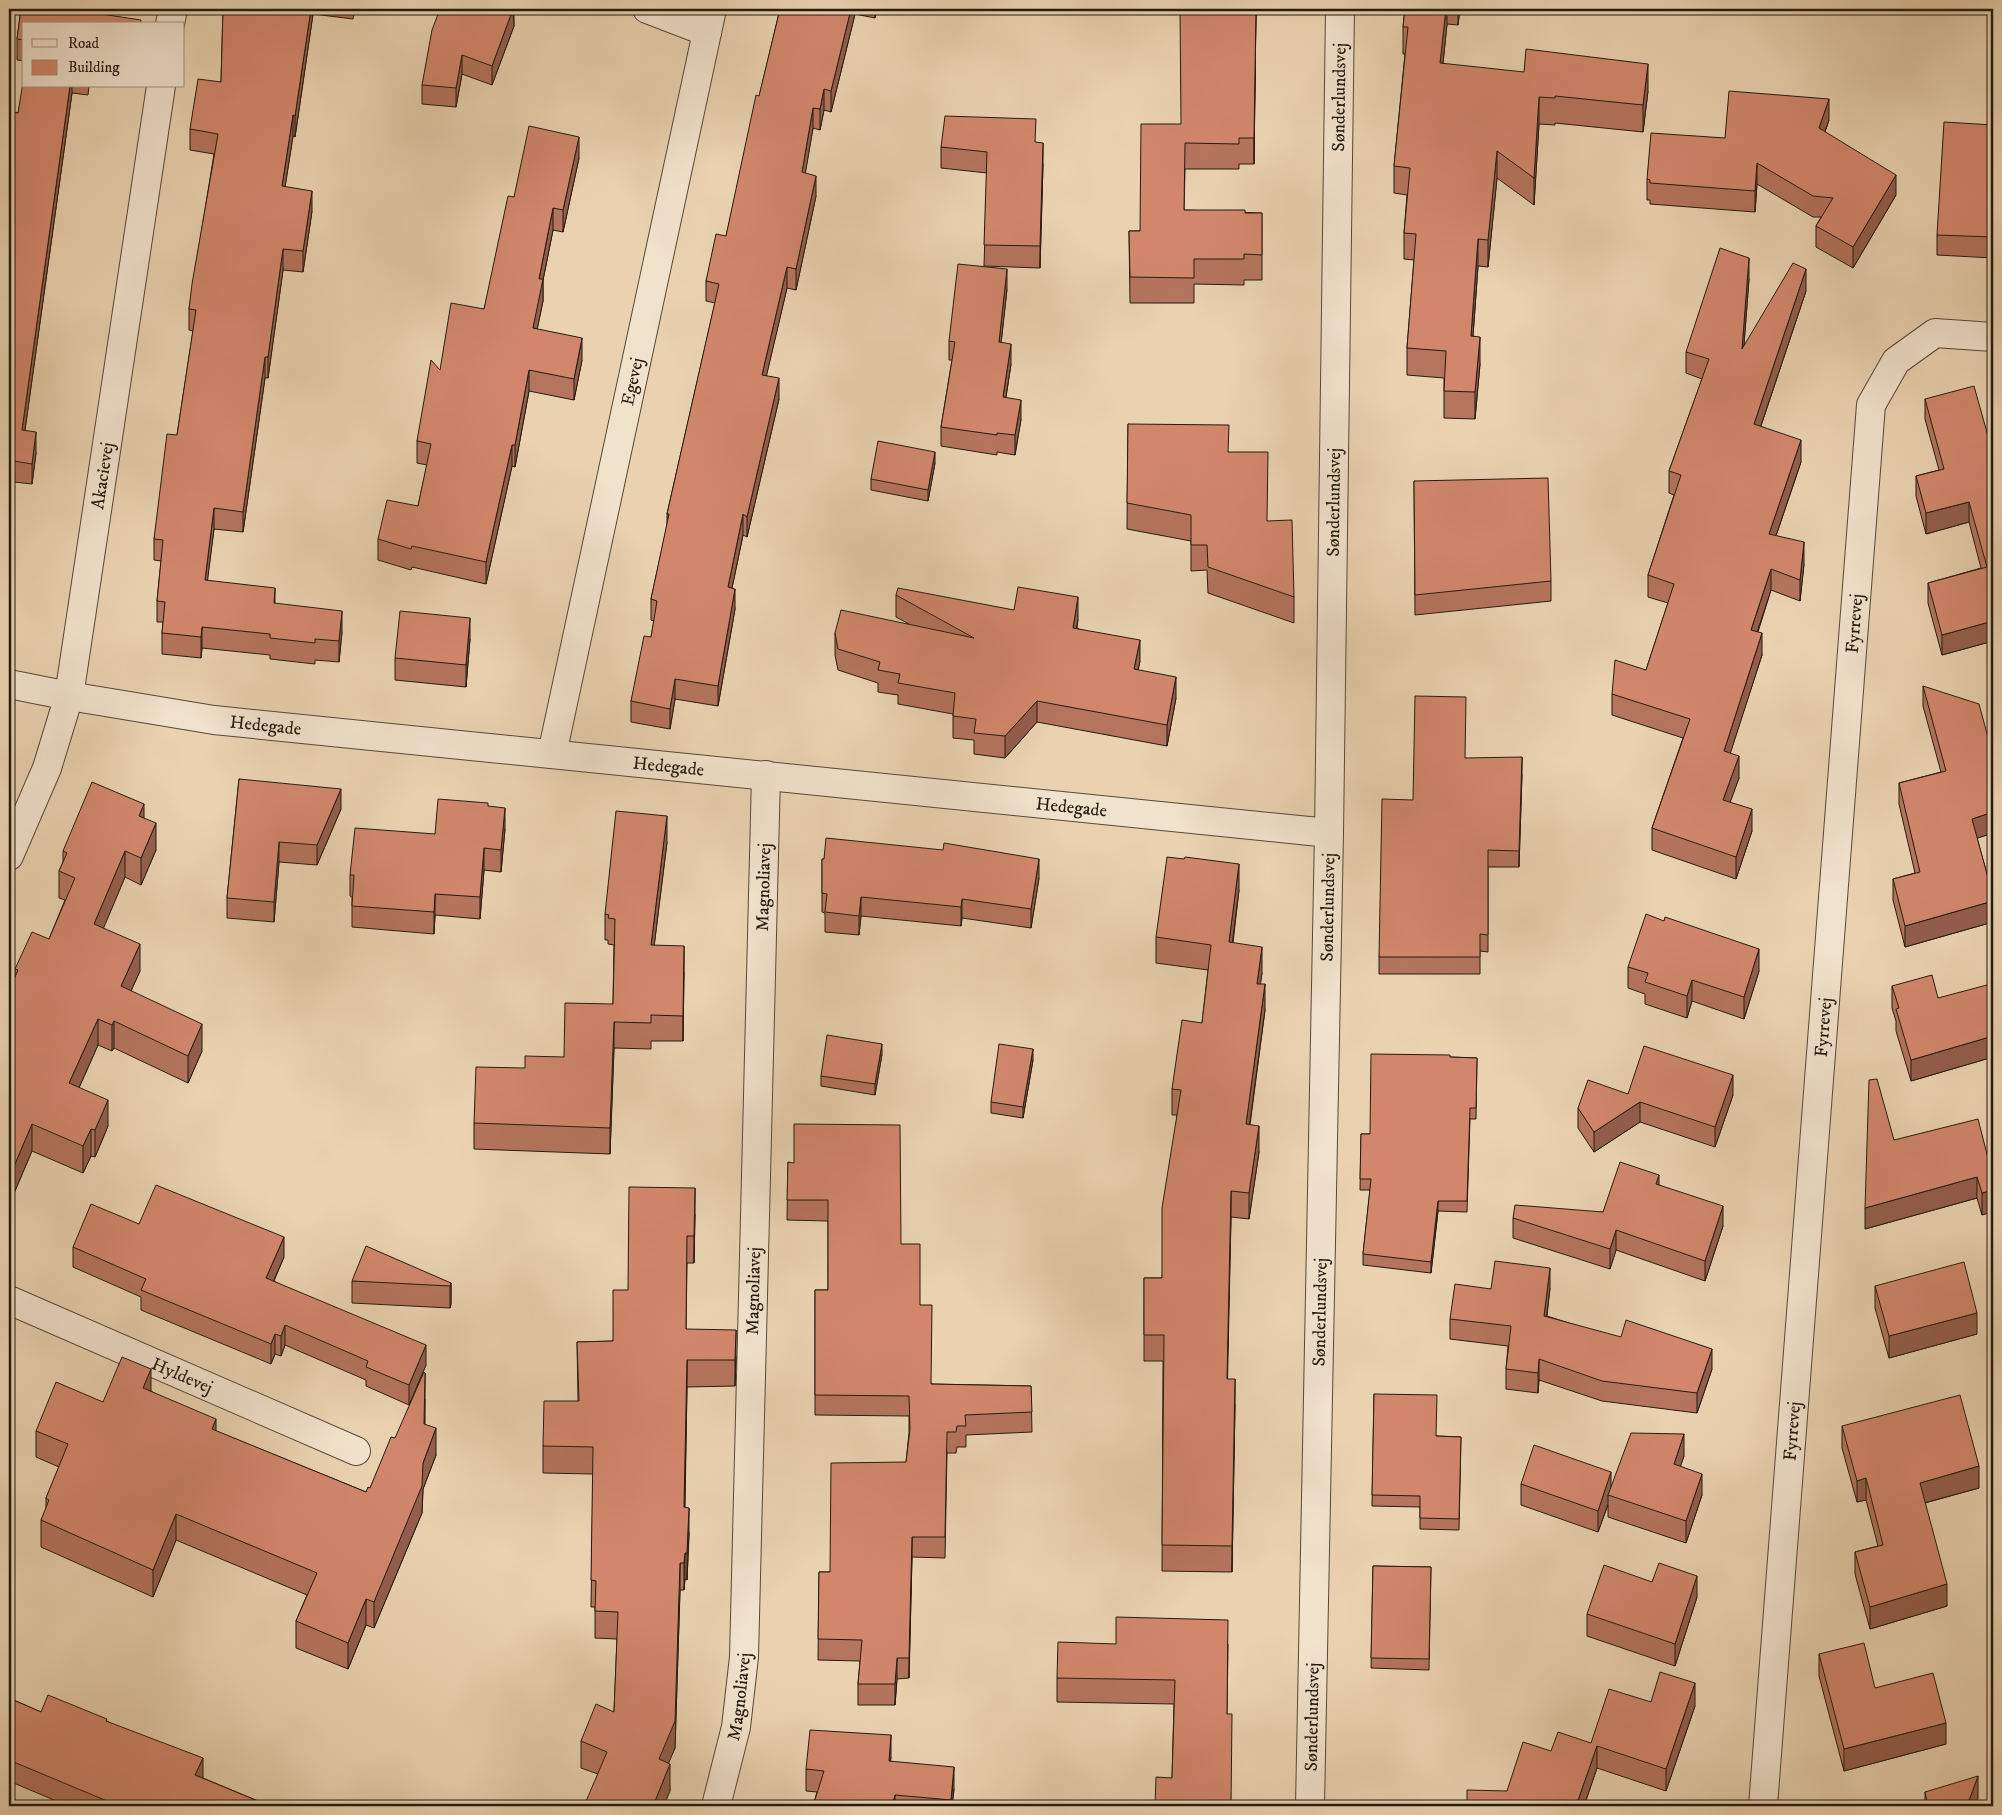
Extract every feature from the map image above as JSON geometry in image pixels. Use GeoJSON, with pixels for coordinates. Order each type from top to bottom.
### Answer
{"type":"FeatureCollection","features":[{"type":"Feature","properties":{"kind":"street"},"geometry":{"type":"LineString","coordinates":[[170,22],[173,9]]}},
{"type":"Feature","properties":{"kind":"street"},"geometry":{"type":"LineString","coordinates":[[647,9],[709,20]]}},
{"type":"Feature","properties":{"kind":"street","name":"Sønderlundsvej"},"geometry":{"type":"LineString","coordinates":[[1310,1806],[1329,833],[1340,9]]}},
{"type":"Feature","properties":{"kind":"street","name":"Egevej"},"geometry":{"type":"LineString","coordinates":[[552,754],[709,20]]}},
{"type":"Feature","properties":{"kind":"street","name":"Akacievej"},"geometry":{"type":"LineString","coordinates":[[9,856],[47,768],[69,696],[161,88]]}},
{"type":"Feature","properties":{"kind":"street","name":"Fyrrevej"},"geometry":{"type":"LineString","coordinates":[[1763,1806],[1871,404],[1896,361],[1935,333],[1993,337]]}},
{"type":"Feature","properties":{"kind":"street","name":"Hedegade"},"geometry":{"type":"LineString","coordinates":[[9,684],[214,720],[1329,833]]}},
{"type":"Feature","properties":{"kind":"street","name":"Magnoliavej"},"geometry":{"type":"LineString","coordinates":[[716,1806],[736,1727],[744,1657],[766,775]]}},
{"type":"Feature","properties":{"kind":"street","name":"Hyldevej"},"geometry":{"type":"LineString","coordinates":[[9,1300],[356,1451]]}},
{"type":"Feature","properties":{"kind":"building"},"geometry":{"type":"Polygon","coordinates":[[[21,9],[81,9],[81,11],[141,20],[140,22],[22,22],[22,40],[17,39],[21,9]]]}},
{"type":"Feature","properties":{"kind":"building"},"geometry":{"type":"Polygon","coordinates":[[[223,9],[311,9],[295,116],[293,115],[282,186],[312,191],[303,251],[283,249],[268,357],[265,357],[243,512],[214,508],[205,580],[275,588],[274,603],[342,611],[339,641],[315,639],[315,643],[270,638],[270,634],[202,627],[201,637],[162,633],[165,602],[157,601],[163,540],[154,539],[167,434],[177,435],[196,310],[189,309],[192,284],[218,134],[190,129],[198,79],[221,82],[223,9]]]}},
{"type":"Feature","properties":{"kind":"building"},"geometry":{"type":"Polygon","coordinates":[[[440,9],[513,9],[492,66],[462,55],[456,88],[422,85],[432,30],[440,9]]]}},
{"type":"Feature","properties":{"kind":"building"},"geometry":{"type":"Polygon","coordinates":[[[780,9],[851,9],[831,91],[824,89],[820,109],[813,108],[802,172],[816,176],[796,269],[787,267],[762,375],[779,378],[747,517],[743,514],[728,587],[735,589],[718,686],[675,679],[670,709],[631,701],[644,636],[651,637],[657,601],[651,599],[669,514],[667,514],[719,284],[706,281],[716,234],[726,236],[756,95],[759,96],[780,9]]]}},
{"type":"Feature","properties":{"kind":"building"},"geometry":{"type":"Polygon","coordinates":[[[1180,9],[1256,9],[1254,138],[1239,138],[1239,144],[1185,143],[1184,210],[1245,210],[1245,213],[1262,213],[1262,255],[1244,254],[1244,259],[1194,259],[1194,278],[1130,277],[1129,231],[1140,231],[1141,124],[1181,124],[1180,9]]]}},
{"type":"Feature","properties":{"kind":"building"},"geometry":{"type":"Polygon","coordinates":[[[1405,9],[1446,9],[1440,63],[1524,72],[1526,49],[1648,64],[1643,105],[1555,96],[1555,98],[1539,97],[1534,178],[1497,151],[1488,240],[1478,239],[1471,336],[1480,337],[1475,392],[1444,391],[1446,351],[1407,348],[1416,234],[1404,233],[1410,168],[1394,166],[1408,27],[1403,27],[1405,9]]]}},
{"type":"Feature","properties":{"kind":"building"},"geometry":{"type":"Polygon","coordinates":[[[22,88],[70,88],[22,430],[36,432],[32,464],[14,461],[9,499],[9,249],[11,250],[9,245],[9,112],[18,113],[22,88]]]}},
{"type":"Feature","properties":{"kind":"building"},"geometry":{"type":"Polygon","coordinates":[[[1729,91],[1829,99],[1819,128],[1896,175],[1853,247],[1816,226],[1833,198],[1813,196],[1757,163],[1755,191],[1650,183],[1650,180],[1647,179],[1651,133],[1725,138],[1729,91]]]}},
{"type":"Feature","properties":{"kind":"building"},"geometry":{"type":"Polygon","coordinates":[[[945,116],[1036,119],[1035,142],[1043,143],[1040,246],[984,245],[987,152],[941,147],[945,116]]]}},
{"type":"Feature","properties":{"kind":"building"},"geometry":{"type":"Polygon","coordinates":[[[1944,122],[1993,125],[1993,237],[1937,235],[1944,122]]]}},
{"type":"Feature","properties":{"kind":"building"},"geometry":{"type":"Polygon","coordinates":[[[529,126],[579,137],[563,210],[553,208],[539,279],[543,279],[533,328],[582,338],[574,379],[529,370],[515,445],[512,445],[486,562],[412,546],[411,549],[378,539],[387,500],[418,506],[431,444],[417,441],[431,360],[440,370],[451,303],[484,309],[508,196],[514,197],[529,126]]]}},
{"type":"Feature","properties":{"kind":"building"},"geometry":{"type":"Polygon","coordinates":[[[1720,248],[1749,258],[1742,349],[1793,263],[1806,269],[1754,424],[1801,440],[1769,534],[1804,542],[1800,580],[1771,569],[1751,630],[1762,633],[1724,751],[1739,756],[1723,800],[1752,809],[1736,857],[1652,828],[1690,719],[1612,694],[1615,660],[1646,670],[1674,584],[1648,575],[1681,475],[1669,471],[1709,359],[1686,352],[1720,248]]]}},
{"type":"Feature","properties":{"kind":"building"},"geometry":{"type":"Polygon","coordinates":[[[958,264],[1007,269],[999,342],[1011,344],[1003,397],[1021,400],[1015,435],[997,433],[997,435],[941,427],[955,342],[949,341],[958,264]]]}},
{"type":"Feature","properties":{"kind":"building"},"geometry":{"type":"Polygon","coordinates":[[[1974,386],[1993,454],[1993,621],[1942,635],[1928,583],[1987,567],[1969,502],[1926,513],[1916,476],[1944,469],[1925,399],[1974,386]]]}},
{"type":"Feature","properties":{"kind":"building"},"geometry":{"type":"Polygon","coordinates":[[[1128,424],[1229,425],[1228,452],[1268,452],[1267,521],[1292,520],[1294,597],[1208,567],[1207,545],[1191,545],[1191,515],[1127,503],[1128,424]]]}},
{"type":"Feature","properties":{"kind":"building"},"geometry":{"type":"Polygon","coordinates":[[[878,441],[935,452],[928,490],[871,479],[878,441]]]}},
{"type":"Feature","properties":{"kind":"building"},"geometry":{"type":"Polygon","coordinates":[[[1548,478],[1551,581],[1415,595],[1414,481],[1548,478]]]}},
{"type":"Feature","properties":{"kind":"building"},"geometry":{"type":"Polygon","coordinates":[[[1018,587],[1078,597],[1073,628],[1140,640],[1134,669],[1176,677],[1167,725],[1037,701],[1005,736],[974,733],[976,719],[953,716],[955,693],[898,683],[900,674],[878,670],[880,662],[838,649],[835,633],[841,610],[974,638],[896,595],[898,588],[1014,610],[1018,587]]]}},
{"type":"Feature","properties":{"kind":"building"},"geometry":{"type":"Polygon","coordinates":[[[400,611],[470,618],[466,665],[395,658],[400,611]]]}},
{"type":"Feature","properties":{"kind":"building"},"geometry":{"type":"Polygon","coordinates":[[[1923,686],[1979,704],[1993,756],[1993,812],[1972,819],[1993,901],[1905,926],[1893,879],[1920,872],[1899,783],[1946,771],[1923,686]]]}},
{"type":"Feature","properties":{"kind":"building"},"geometry":{"type":"Polygon","coordinates":[[[1415,696],[1466,697],[1465,758],[1522,757],[1519,851],[1488,850],[1488,935],[1480,934],[1480,957],[1379,957],[1382,799],[1413,800],[1415,696]]]}},
{"type":"Feature","properties":{"kind":"building"},"geometry":{"type":"Polygon","coordinates":[[[239,779],[341,789],[317,845],[279,842],[274,902],[227,898],[239,779]]]}},
{"type":"Feature","properties":{"kind":"building"},"geometry":{"type":"Polygon","coordinates":[[[92,782],[144,804],[139,816],[156,823],[141,858],[125,851],[94,924],[140,944],[121,986],[202,1024],[188,1056],[114,1021],[112,1025],[98,1019],[69,1083],[108,1100],[95,1130],[91,1129],[83,1146],[32,1124],[9,1178],[9,991],[18,970],[15,969],[32,932],[49,939],[75,878],[59,871],[67,853],[63,851],[92,782]]]}},
{"type":"Feature","properties":{"kind":"building"},"geometry":{"type":"Polygon","coordinates":[[[438,799],[488,803],[488,806],[505,808],[501,850],[484,848],[480,897],[435,894],[434,912],[352,906],[354,875],[350,875],[355,828],[435,834],[438,799]]]}},
{"type":"Feature","properties":{"kind":"building"},"geometry":{"type":"Polygon","coordinates":[[[616,811],[667,816],[651,945],[684,946],[683,1016],[651,1015],[651,1023],[614,1022],[610,1128],[474,1123],[476,1067],[525,1068],[525,1056],[564,1057],[565,1003],[613,1004],[615,919],[608,918],[609,915],[605,914],[616,811]]]}},
{"type":"Feature","properties":{"kind":"building"},"geometry":{"type":"Polygon","coordinates":[[[826,838],[943,850],[944,843],[1039,859],[1031,909],[962,899],[961,907],[861,897],[859,916],[825,912],[827,894],[822,893],[822,859],[824,859],[826,838]]]}},
{"type":"Feature","properties":{"kind":"building"},"geometry":{"type":"Polygon","coordinates":[[[1167,857],[1184,859],[1185,857],[1239,864],[1229,942],[1262,947],[1257,984],[1265,984],[1246,1124],[1259,1126],[1249,1193],[1231,1191],[1227,1379],[1235,1379],[1232,1546],[1162,1545],[1164,1335],[1144,1335],[1144,1278],[1162,1278],[1162,1208],[1181,1090],[1172,1089],[1182,1020],[1202,1023],[1211,945],[1156,937],[1167,857]]]}},
{"type":"Feature","properties":{"kind":"building"},"geometry":{"type":"Polygon","coordinates":[[[1646,914],[1664,921],[1665,917],[1759,949],[1744,997],[1692,980],[1687,996],[1645,982],[1648,973],[1628,967],[1646,914]]]}},
{"type":"Feature","properties":{"kind":"building"},"geometry":{"type":"Polygon","coordinates":[[[1932,975],[1938,998],[1987,985],[1993,1006],[1993,1036],[1911,1060],[1896,1009],[1899,1008],[1892,986],[1932,975]]]}},
{"type":"Feature","properties":{"kind":"building"},"geometry":{"type":"Polygon","coordinates":[[[827,1035],[882,1044],[875,1084],[821,1076],[827,1035]]]}},
{"type":"Feature","properties":{"kind":"building"},"geometry":{"type":"Polygon","coordinates":[[[999,1044],[1033,1049],[1023,1107],[991,1102],[999,1044]]]}},
{"type":"Feature","properties":{"kind":"building"},"geometry":{"type":"Polygon","coordinates":[[[1644,1046],[1733,1075],[1715,1127],[1640,1102],[1594,1132],[1578,1108],[1588,1080],[1628,1094],[1644,1046]]]}},
{"type":"Feature","properties":{"kind":"building"},"geometry":{"type":"Polygon","coordinates":[[[1371,1054],[1450,1055],[1450,1057],[1477,1058],[1476,1108],[1470,1108],[1467,1201],[1438,1201],[1431,1262],[1363,1254],[1371,1179],[1360,1179],[1361,1134],[1370,1134],[1371,1054]]]}},
{"type":"Feature","properties":{"kind":"building"},"geometry":{"type":"Polygon","coordinates":[[[1877,1079],[1894,1140],[1978,1119],[1988,1158],[1993,1156],[1993,1190],[1982,1193],[1977,1177],[1865,1208],[1869,1080],[1877,1079]]]}},
{"type":"Feature","properties":{"kind":"building"},"geometry":{"type":"Polygon","coordinates":[[[794,1124],[900,1125],[901,1244],[920,1244],[920,1305],[932,1305],[931,1384],[1031,1386],[1032,1412],[965,1415],[966,1426],[957,1426],[956,1432],[947,1432],[945,1537],[912,1537],[909,1658],[897,1658],[895,1684],[858,1684],[862,1640],[818,1639],[819,1572],[830,1572],[831,1463],[906,1462],[910,1429],[909,1396],[815,1395],[815,1290],[828,1290],[828,1200],[787,1200],[788,1162],[794,1163],[794,1124]]]}},
{"type":"Feature","properties":{"kind":"building"},"geometry":{"type":"Polygon","coordinates":[[[1620,1162],[1659,1175],[1656,1184],[1723,1206],[1705,1261],[1616,1230],[1610,1249],[1513,1218],[1515,1205],[1603,1212],[1620,1162]]]}},
{"type":"Feature","properties":{"kind":"building"},"geometry":{"type":"Polygon","coordinates":[[[156,1185],[284,1237],[266,1278],[426,1345],[409,1385],[366,1367],[368,1361],[285,1325],[281,1336],[275,1334],[271,1344],[141,1290],[146,1279],[73,1247],[91,1204],[139,1224],[156,1185]]]}},
{"type":"Feature","properties":{"kind":"building"},"geometry":{"type":"Polygon","coordinates":[[[629,1187],[695,1188],[694,1236],[687,1236],[686,1329],[736,1330],[735,1360],[687,1360],[684,1507],[689,1508],[687,1553],[685,1553],[684,1563],[680,1563],[675,1721],[659,1759],[670,1764],[653,1806],[584,1806],[607,1752],[581,1741],[596,1704],[614,1712],[618,1612],[595,1611],[596,1581],[591,1580],[593,1447],[543,1446],[544,1401],[579,1401],[577,1342],[613,1341],[613,1290],[628,1290],[629,1187]]]}},
{"type":"Feature","properties":{"kind":"building"},"geometry":{"type":"Polygon","coordinates":[[[366,1246],[451,1283],[450,1286],[352,1281],[366,1246]]]}},
{"type":"Feature","properties":{"kind":"building"},"geometry":{"type":"Polygon","coordinates":[[[1495,1261],[1550,1268],[1544,1316],[1621,1337],[1626,1320],[1712,1349],[1697,1393],[1602,1381],[1539,1359],[1538,1373],[1506,1369],[1511,1326],[1450,1319],[1455,1284],[1491,1289],[1495,1261]]]}},
{"type":"Feature","properties":{"kind":"building"},"geometry":{"type":"Polygon","coordinates":[[[1964,1262],[1977,1313],[1889,1336],[1875,1286],[1964,1262]]]}},
{"type":"Feature","properties":{"kind":"building"},"geometry":{"type":"Polygon","coordinates":[[[122,1357],[151,1369],[143,1388],[216,1419],[212,1429],[366,1492],[368,1487],[370,1488],[391,1437],[395,1438],[425,1373],[424,1424],[436,1428],[423,1463],[422,1486],[374,1602],[366,1599],[348,1643],[296,1621],[317,1573],[176,1514],[153,1570],[41,1520],[49,1500],[46,1498],[68,1444],[36,1431],[56,1382],[103,1402],[122,1357]]]}},
{"type":"Feature","properties":{"kind":"building"},"geometry":{"type":"Polygon","coordinates":[[[1374,1394],[1437,1395],[1436,1436],[1461,1437],[1459,1519],[1420,1518],[1420,1496],[1372,1495],[1374,1394]]]}},
{"type":"Feature","properties":{"kind":"building"},"geometry":{"type":"Polygon","coordinates":[[[1960,1395],[1979,1466],[1920,1483],[1947,1584],[1870,1607],[1855,1552],[1883,1545],[1866,1478],[1857,1481],[1842,1426],[1960,1395]]]}},
{"type":"Feature","properties":{"kind":"building"},"geometry":{"type":"Polygon","coordinates":[[[1631,1433],[1684,1434],[1674,1464],[1702,1474],[1686,1521],[1608,1495],[1631,1433]]]}},
{"type":"Feature","properties":{"kind":"building"},"geometry":{"type":"Polygon","coordinates":[[[1534,1445],[1611,1472],[1598,1511],[1521,1484],[1534,1445]]]}},
{"type":"Feature","properties":{"kind":"building"},"geometry":{"type":"Polygon","coordinates":[[[1659,1563],[1697,1576],[1675,1644],[1587,1614],[1604,1565],[1652,1582],[1659,1563]]]}},
{"type":"Feature","properties":{"kind":"building"},"geometry":{"type":"Polygon","coordinates":[[[1373,1566],[1431,1567],[1429,1659],[1371,1658],[1373,1566]]]}},
{"type":"Feature","properties":{"kind":"building"},"geometry":{"type":"Polygon","coordinates":[[[1116,1617],[1228,1620],[1227,1714],[1232,1714],[1231,1806],[1155,1806],[1156,1777],[1172,1778],[1175,1680],[1057,1678],[1058,1642],[1116,1644],[1116,1617]]]}},
{"type":"Feature","properties":{"kind":"building"},"geometry":{"type":"Polygon","coordinates":[[[1864,1643],[1875,1688],[1933,1673],[1946,1723],[1844,1749],[1819,1654],[1864,1643]]]}},
{"type":"Feature","properties":{"kind":"building"},"geometry":{"type":"Polygon","coordinates":[[[1660,1672],[1695,1683],[1666,1769],[1597,1746],[1576,1806],[1463,1806],[1463,1803],[1467,1803],[1467,1790],[1507,1791],[1523,1742],[1551,1751],[1558,1732],[1591,1743],[1609,1689],[1651,1702],[1660,1672]]]}},
{"type":"Feature","properties":{"kind":"building"},"geometry":{"type":"Polygon","coordinates":[[[48,1695],[107,1719],[106,1721],[203,1758],[195,1775],[270,1806],[119,1806],[9,1760],[9,1698],[41,1712],[48,1695]]]}},
{"type":"Feature","properties":{"kind":"building"},"geometry":{"type":"Polygon","coordinates":[[[810,1730],[891,1735],[889,1761],[954,1767],[951,1800],[895,1795],[892,1806],[813,1806],[824,1771],[806,1769],[810,1730]]]}},
{"type":"Feature","properties":{"kind":"building"},"geometry":{"type":"Polygon","coordinates":[[[1978,1776],[1967,1806],[1912,1806],[1927,1802],[1925,1792],[1978,1776]]]}}]}
